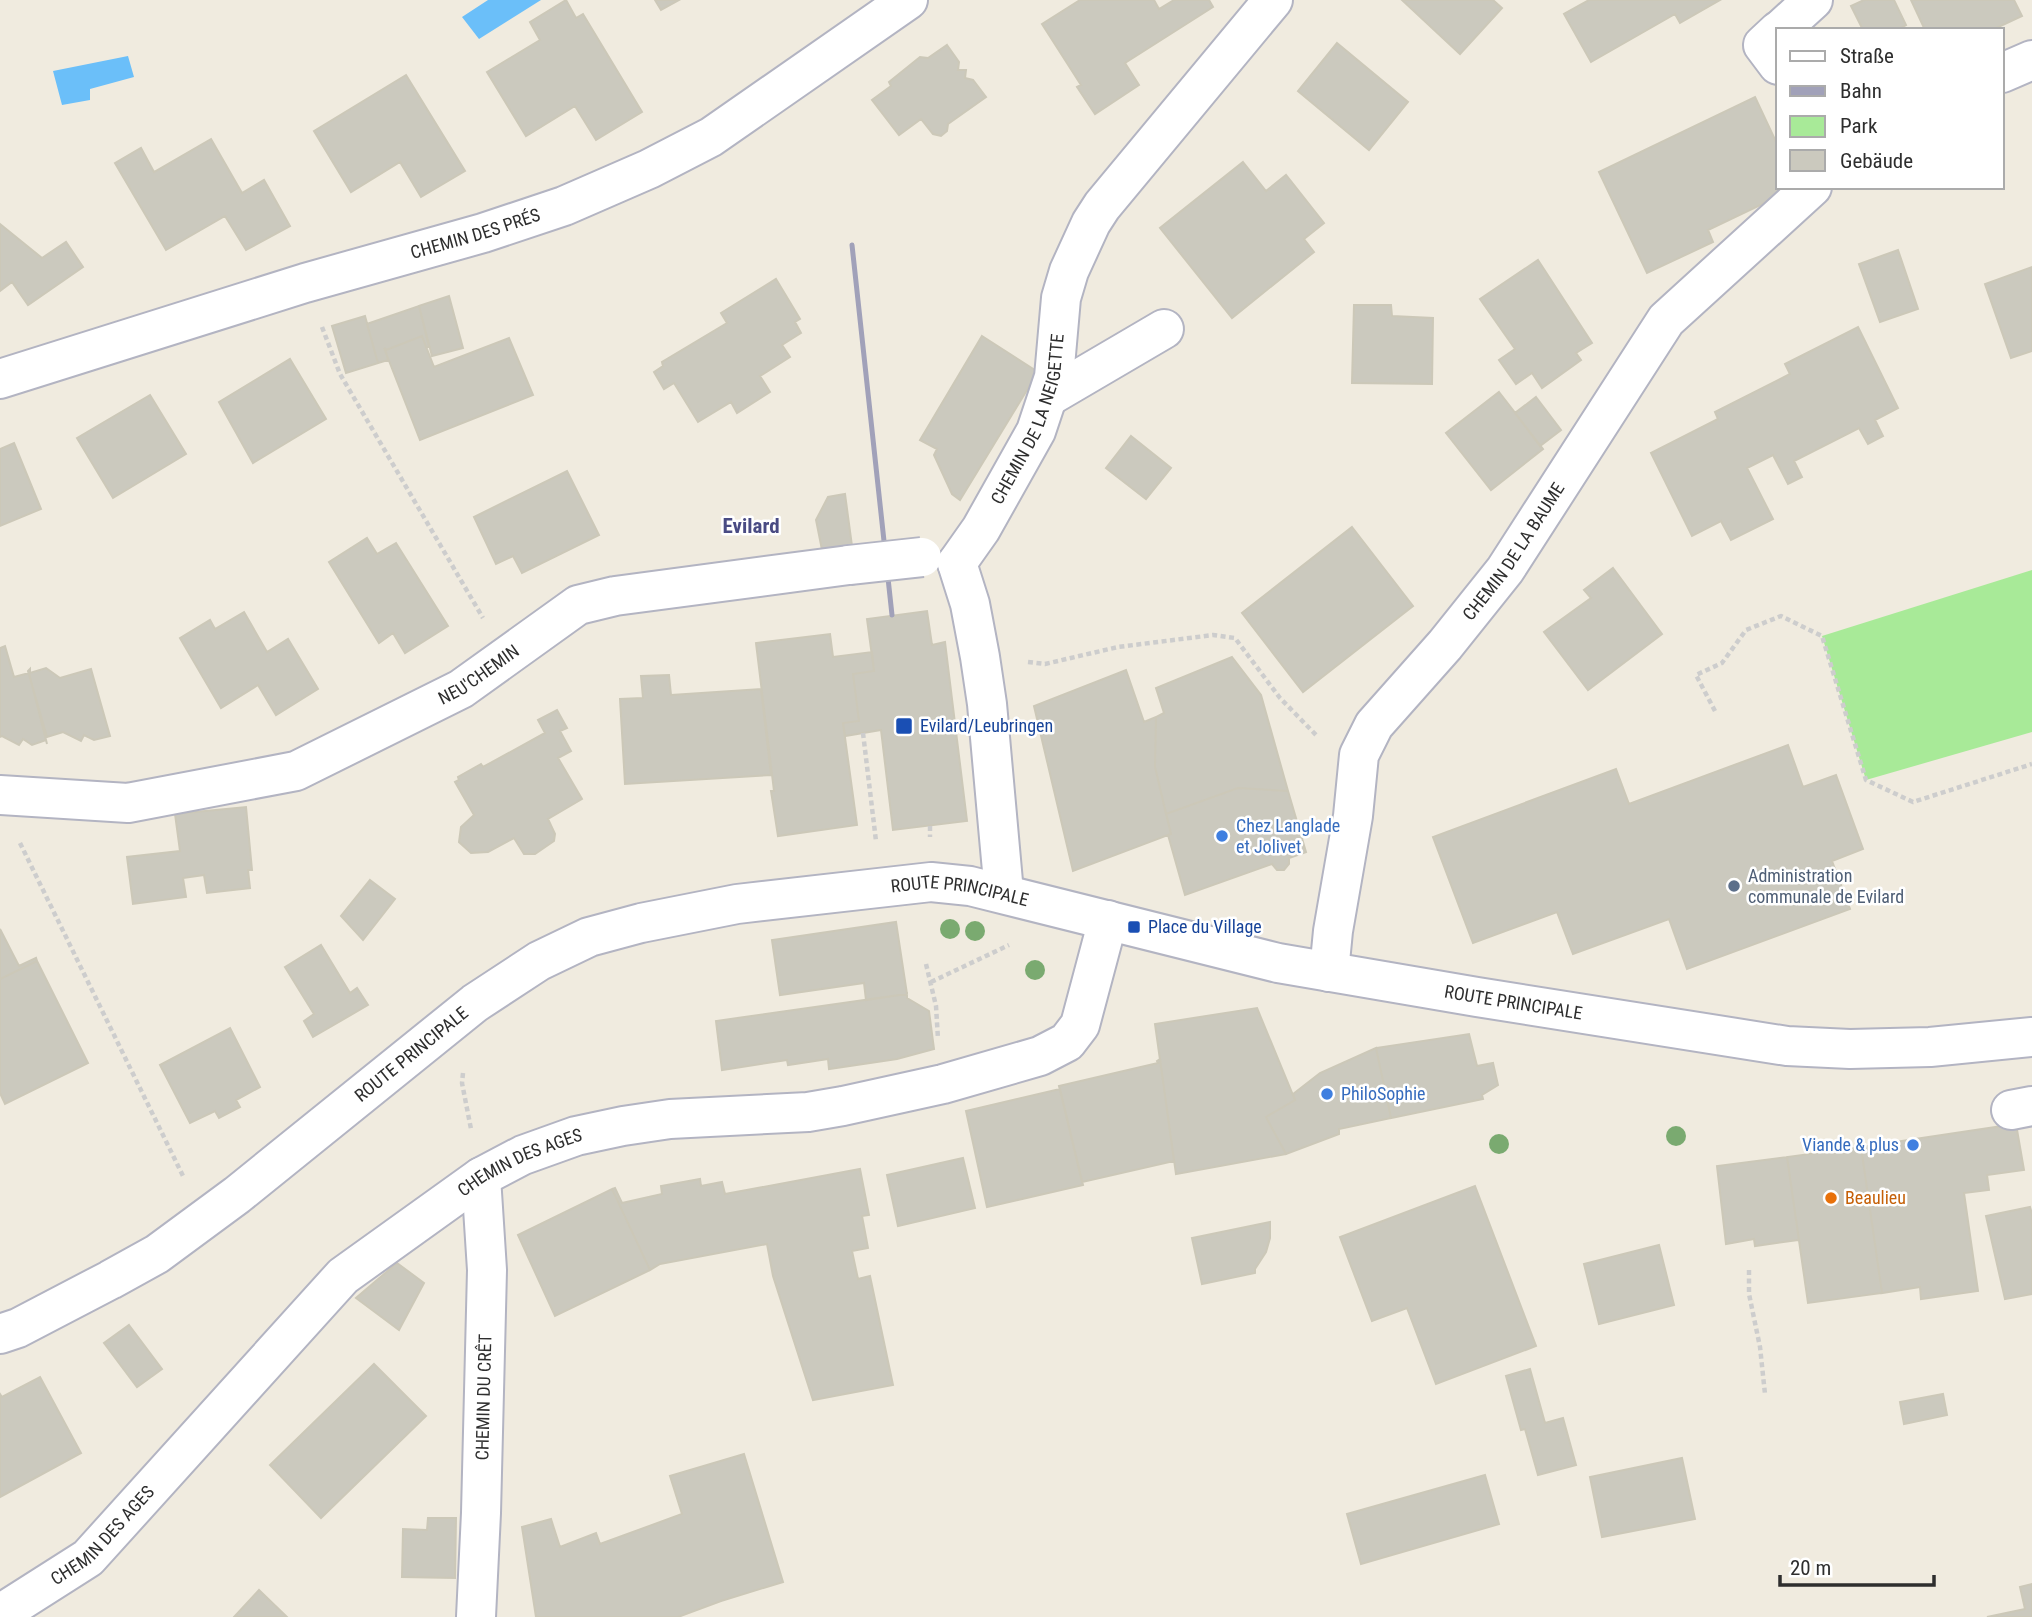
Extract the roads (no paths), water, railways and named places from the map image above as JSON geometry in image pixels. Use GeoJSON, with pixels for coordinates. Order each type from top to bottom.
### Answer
{"type":"FeatureCollection","features":[{"type":"Feature","properties":{"kind":"street","name":"CHEMIN DES PRÉS"},"geometry":{"type":"LineString","coordinates":[[0,379],[305,283],[483,233],[564,206],[649,169],[711,137],[908,0]]}},
{"type":"Feature","properties":{"kind":"street","name":"CHEMIN DE LA NEIGETTE"},"geometry":{"type":"LineString","coordinates":[[939,560],[981,529],[1036,431],[1054,377],[1061,298],[1069,271],[1091,223],[1102,206],[1273,0]]}},
{"type":"Feature","properties":{"kind":"street"},"geometry":{"type":"LineString","coordinates":[[1781,28],[1813,0]]}},
{"type":"Feature","properties":{"kind":"street"},"geometry":{"type":"LineString","coordinates":[[1776,33],[1763,45],[1776,62]]}},
{"type":"Feature","properties":{"kind":"street"},"geometry":{"type":"LineString","coordinates":[[2004,72],[2032,60]]}},
{"type":"Feature","properties":{"kind":"street","name":"CHEMIN DE LA BAUME"},"geometry":{"type":"LineString","coordinates":[[1329,972],[1333,931],[1353,816],[1359,755],[1374,725],[1445,645],[1505,570],[1666,320],[1810,189]]}},
{"type":"Feature","properties":{"kind":"street"},"geometry":{"type":"LineString","coordinates":[[1048,397],[1164,329]]}},
{"type":"Feature","properties":{"kind":"street"},"geometry":{"type":"LineString","coordinates":[[939,560],[970,604],[986,704],[1004,893]]}},
{"type":"Feature","properties":{"kind":"street","name":"NEU'CHEMIN"},"geometry":{"type":"LineString","coordinates":[[0,794],[128,803],[296,771],[461,689],[578,605],[615,596],[849,565],[939,560]]}},
{"type":"Feature","properties":{"kind":"street","name":"ROUTE PRINCIPALE"},"geometry":{"type":"LineString","coordinates":[[0,1334],[18,1328],[157,1254],[237,1195],[475,1003],[540,961],[589,937],[641,923],[737,905],[931,882],[1004,893],[1278,963],[1787,1046],[1850,1049],[1930,1047],[2032,1037]]}},
{"type":"Feature","properties":{"kind":"street","name":"CHEMIN DES AGES"},"geometry":{"type":"LineString","coordinates":[[0,1614],[88,1558],[343,1276],[481,1177],[523,1155],[588,1133],[670,1119],[808,1112],[843,1107],[943,1084],[1047,1054],[1067,1042],[1080,1026],[1108,920]]}},
{"type":"Feature","properties":{"kind":"street","name":"CHEMIN DU CRÊT"},"geometry":{"type":"LineString","coordinates":[[477,1617],[487,1269],[481,1177]]}},
{"type":"Feature","properties":{"kind":"water"},"geometry":{"type":"Polygon","coordinates":[[[488,0],[541,0],[479,39],[462,17],[488,0]]]}},
{"type":"Feature","properties":{"kind":"water"},"geometry":{"type":"Polygon","coordinates":[[[128,56],[134,77],[90,89],[90,100],[62,105],[53,71],[128,56]]]}},
{"type":"Feature","properties":{"kind":"railway"},"geometry":{"type":"LineString","coordinates":[[852,245],[892,615]]}},
{"type":"Feature","properties":{"kind":"place","name":"Evilard/Leubringen"},"geometry":{"type":"Point","coordinates":[904,726]}},
{"type":"Feature","properties":{"kind":"place","name":"Chez Langlade et Jolivet"},"geometry":{"type":"Point","coordinates":[1222,836]}},
{"type":"Feature","properties":{"kind":"place","name":"Administration communale de Evilard"},"geometry":{"type":"Point","coordinates":[1734,886]}},
{"type":"Feature","properties":{"kind":"place","name":"Place du Village"},"geometry":{"type":"Point","coordinates":[1134,927]}},
{"type":"Feature","properties":{"kind":"place","name":"PhiloSophie"},"geometry":{"type":"Point","coordinates":[1327,1094]}},
{"type":"Feature","properties":{"kind":"place","name":"Viande & plus"},"geometry":{"type":"Point","coordinates":[1913,1145]}},
{"type":"Feature","properties":{"kind":"place","name":"Beaulieu"},"geometry":{"type":"Point","coordinates":[1831,1198]}},
{"type":"Feature","properties":{"kind":"district","name":"Evilard"},"geometry":{"type":"Point","coordinates":[751,526]}}]}
